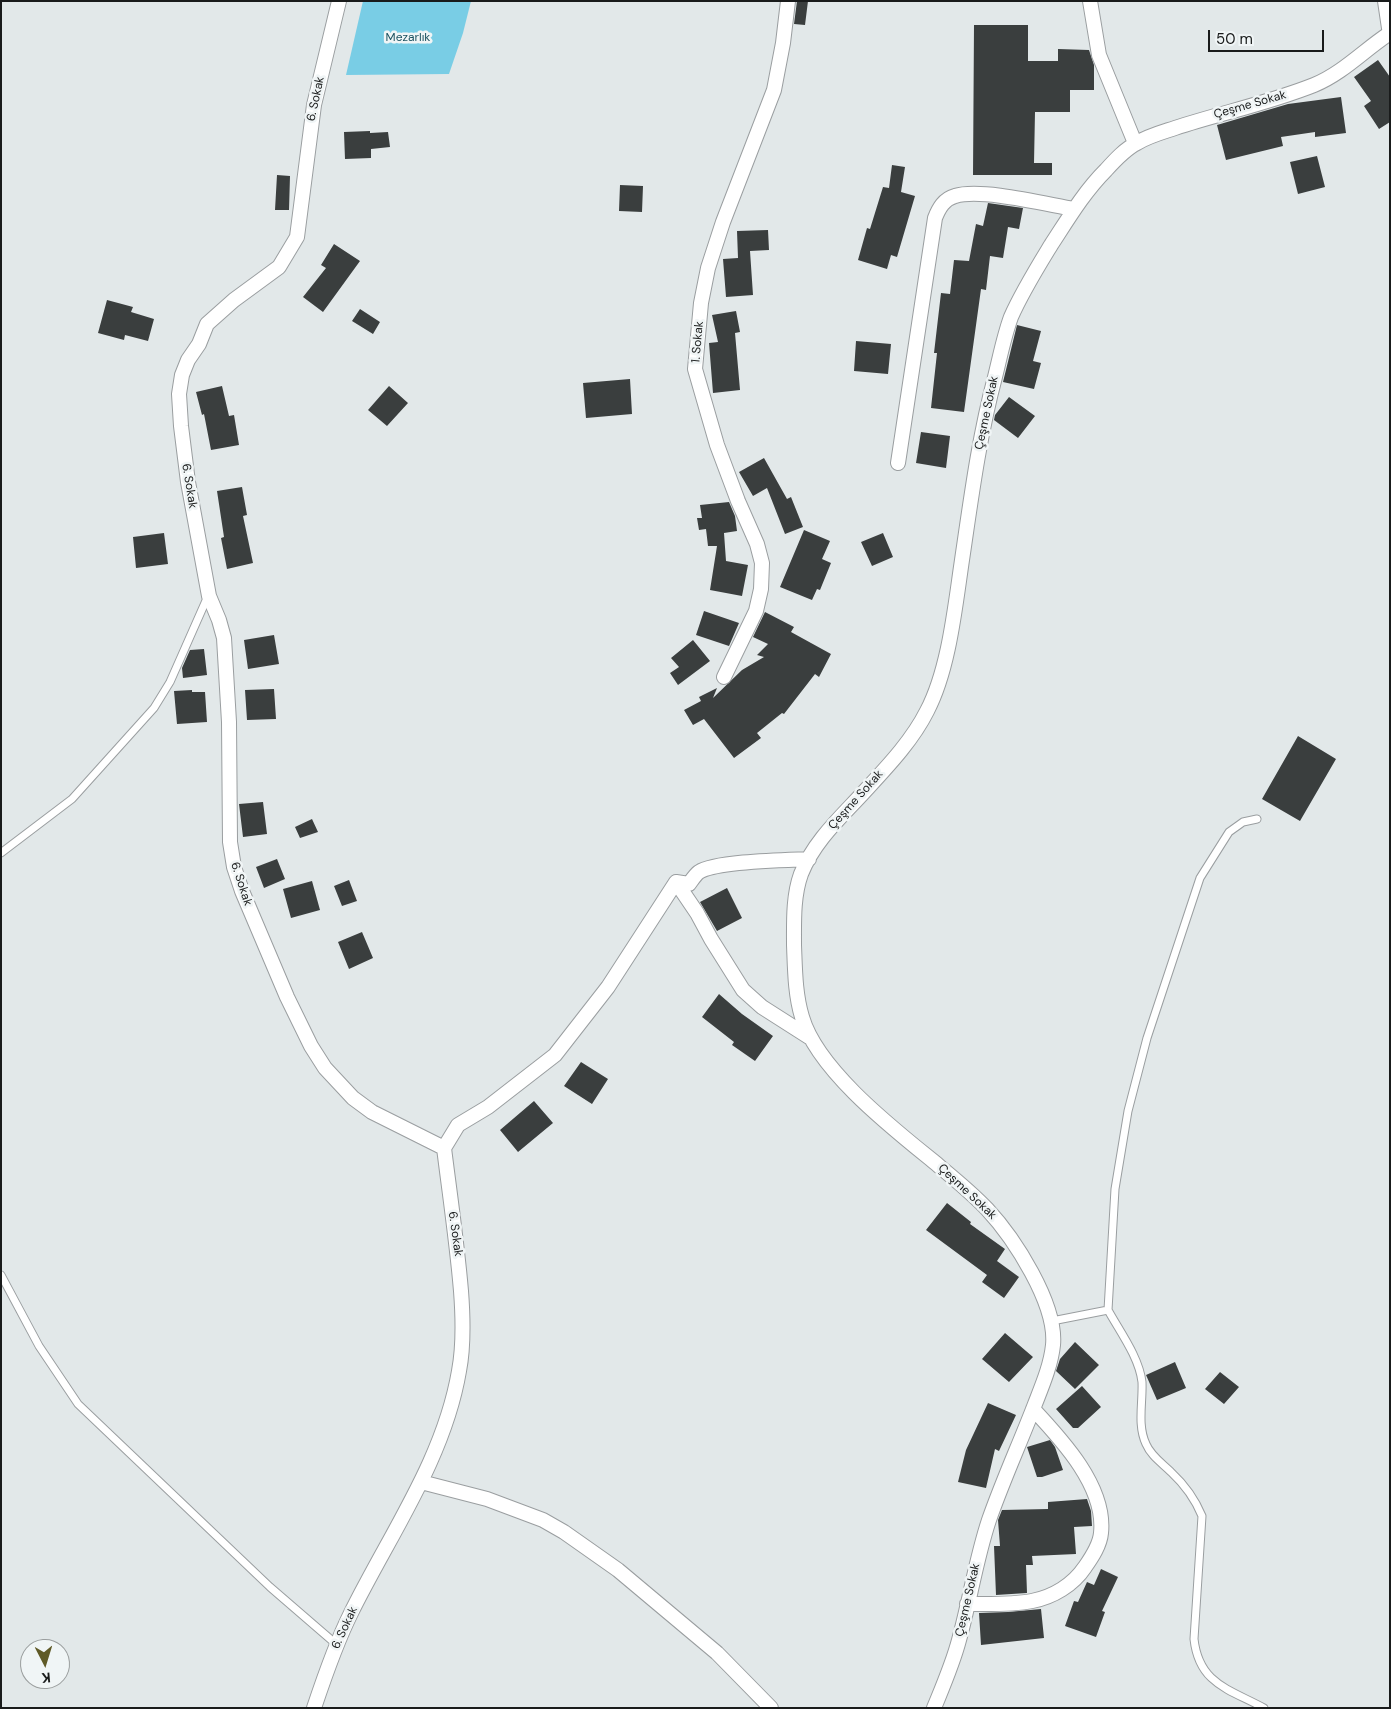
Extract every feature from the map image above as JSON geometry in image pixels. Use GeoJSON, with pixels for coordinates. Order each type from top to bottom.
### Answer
{"type":"FeatureCollection","features":[{"type":"Feature","properties":{"kind":"street","name":"6. Sokak"},"geometry":{"type":"LineString","coordinates":[[314,1708],[336,1644],[421,1482],[455,1392],[460,1369],[462,1340],[458,1248],[444,1148],[372,1112],[353,1098],[325,1068],[311,1046],[287,997],[251,914],[234,867],[230,842],[229,722],[224,638],[209,596],[188,482],[179,394],[182,375],[188,360],[199,344],[207,324],[234,300],[278,267],[297,237],[314,105],[339,1]]}},
{"type":"Feature","properties":{"kind":"street","name":"1. Sokak"},"geometry":{"type":"LineString","coordinates":[[724,677],[756,611],[762,563],[757,544],[738,501],[717,445],[695,369],[701,303],[708,268],[723,222],[774,90],[783,44],[788,1]]}},
{"type":"Feature","properties":{"kind":"street"},"geometry":{"type":"LineString","coordinates":[[1090,1],[1098,55],[1135,143]]}},
{"type":"Feature","properties":{"kind":"street"},"geometry":{"type":"LineString","coordinates":[[1385,1],[1389,34]]}},
{"type":"Feature","properties":{"kind":"street","name":"Çeşme Sokak"},"geometry":{"type":"LineString","coordinates":[[934,1708],[958,1643],[976,1566],[989,1521],[1001,1486],[1044,1381],[1053,1346],[1052,1321],[1037,1283],[1010,1237],[989,1211],[959,1182],[890,1126],[853,1092],[809,1037],[801,1016],[797,994],[794,923],[796,893],[800,876],[809,859],[839,817],[863,793],[915,732],[936,691],[950,632],[972,488],[987,410],[1004,342],[1012,316],[1032,275],[1074,209],[1106,169],[1135,143],[1194,122],[1290,94],[1334,76],[1389,34]]}},
{"type":"Feature","properties":{"kind":"street"},"geometry":{"type":"LineString","coordinates":[[898,463],[935,218],[941,204],[954,196],[969,194],[993,195],[1074,209]]}},
{"type":"Feature","properties":{"kind":"street"},"geometry":{"type":"LineString","coordinates":[[676,882],[689,884],[699,872],[708,868],[731,864],[809,859]]}},
{"type":"Feature","properties":{"kind":"street"},"geometry":{"type":"LineString","coordinates":[[444,1148],[458,1125],[488,1107],[556,1055],[608,987],[676,882]]}},
{"type":"Feature","properties":{"kind":"street"},"geometry":{"type":"LineString","coordinates":[[676,882],[697,913],[711,940],[743,990],[762,1007],[809,1037]]}},
{"type":"Feature","properties":{"kind":"street"},"geometry":{"type":"LineString","coordinates":[[967,1604],[1032,1601],[1049,1596],[1066,1587],[1081,1574],[1097,1546],[1101,1534],[1100,1512],[1083,1471],[1061,1439],[1033,1409]]}},
{"type":"Feature","properties":{"kind":"street"},"geometry":{"type":"LineString","coordinates":[[421,1482],[487,1499],[543,1520],[564,1532],[618,1570],[717,1653],[771,1708]]}},
{"type":"Feature","properties":{"kind":"lane"},"geometry":{"type":"LineString","coordinates":[[1,853],[72,799],[154,708],[170,682],[209,596]]}},
{"type":"Feature","properties":{"kind":"lane"},"geometry":{"type":"LineString","coordinates":[[1257,819],[1243,822],[1229,832],[1200,878],[1147,1038],[1128,1110],[1115,1189],[1108,1310],[1138,1361],[1142,1382],[1141,1425],[1145,1442],[1152,1454],[1186,1486],[1202,1516],[1194,1639],[1195,1651],[1203,1670],[1213,1681],[1264,1708]]}},
{"type":"Feature","properties":{"kind":"lane"},"geometry":{"type":"LineString","coordinates":[[1,1275],[39,1346],[78,1404],[270,1587],[336,1644]]}},
{"type":"Feature","properties":{"kind":"lane"},"geometry":{"type":"LineString","coordinates":[[1052,1321],[1108,1310]]}},
{"type":"Feature","properties":{"kind":"green space","name":"Mezarlık"},"geometry":{"type":"Polygon","coordinates":[[[363,1],[471,1],[463,33],[449,74],[346,75],[363,1]]]}},
{"type":"Feature","properties":{"kind":"building"},"geometry":{"type":"Polygon","coordinates":[[[797,1],[808,1],[805,25],[794,24],[797,1]]]}},
{"type":"Feature","properties":{"kind":"building"},"geometry":{"type":"Polygon","coordinates":[[[974,25],[1028,25],[1028,61],[1058,61],[1058,49],[1089,50],[1094,65],[1094,90],[1070,90],[1070,112],[1035,112],[1034,163],[1052,163],[1052,175],[973,175],[974,25]]]}},
{"type":"Feature","properties":{"kind":"building"},"geometry":{"type":"Polygon","coordinates":[[[1378,60],[1390,77],[1390,122],[1379,129],[1364,106],[1371,101],[1354,77],[1378,60]]]}},
{"type":"Feature","properties":{"kind":"building"},"geometry":{"type":"Polygon","coordinates":[[[1341,97],[1346,133],[1315,137],[1315,132],[1281,137],[1283,146],[1226,160],[1217,125],[1288,104],[1341,97]]]}},
{"type":"Feature","properties":{"kind":"building"},"geometry":{"type":"Polygon","coordinates":[[[370,131],[370,133],[388,132],[390,147],[371,149],[371,158],[345,159],[344,132],[370,131]]]}},
{"type":"Feature","properties":{"kind":"building"},"geometry":{"type":"Polygon","coordinates":[[[1317,156],[1325,187],[1298,194],[1290,162],[1317,156]]]}},
{"type":"Feature","properties":{"kind":"building"},"geometry":{"type":"Polygon","coordinates":[[[892,165],[905,167],[901,192],[915,196],[897,257],[891,255],[887,269],[858,260],[867,228],[870,229],[883,187],[889,188],[892,165]]]}},
{"type":"Feature","properties":{"kind":"building"},"geometry":{"type":"Polygon","coordinates":[[[277,175],[290,176],[289,210],[275,210],[277,175]]]}},
{"type":"Feature","properties":{"kind":"building"},"geometry":{"type":"Polygon","coordinates":[[[620,185],[643,186],[642,212],[619,211],[620,185]]]}},
{"type":"Feature","properties":{"kind":"building"},"geometry":{"type":"Polygon","coordinates":[[[988,203],[1023,208],[1019,229],[1008,227],[1003,258],[990,256],[986,290],[981,289],[964,412],[931,408],[937,353],[934,353],[941,293],[950,294],[954,260],[969,261],[976,224],[983,226],[988,203]]]}},
{"type":"Feature","properties":{"kind":"building"},"geometry":{"type":"Polygon","coordinates":[[[768,230],[769,250],[750,251],[753,295],[726,297],[723,259],[738,258],[737,231],[768,230]]]}},
{"type":"Feature","properties":{"kind":"building"},"geometry":{"type":"Polygon","coordinates":[[[334,244],[360,261],[323,312],[303,297],[326,268],[321,265],[334,244]]]}},
{"type":"Feature","properties":{"kind":"building"},"geometry":{"type":"Polygon","coordinates":[[[107,300],[133,307],[131,312],[154,319],[148,341],[125,335],[124,340],[98,333],[107,300]]]}},
{"type":"Feature","properties":{"kind":"building"},"geometry":{"type":"Polygon","coordinates":[[[360,309],[380,322],[373,334],[352,321],[360,309]]]}},
{"type":"Feature","properties":{"kind":"building"},"geometry":{"type":"Polygon","coordinates":[[[736,311],[740,332],[735,333],[740,390],[713,393],[709,343],[718,342],[712,315],[736,311]]]}},
{"type":"Feature","properties":{"kind":"building"},"geometry":{"type":"Polygon","coordinates":[[[1017,325],[1041,331],[1033,361],[1041,363],[1034,389],[1003,382],[1017,325]]]}},
{"type":"Feature","properties":{"kind":"building"},"geometry":{"type":"Polygon","coordinates":[[[856,341],[891,344],[888,374],[854,371],[856,341]]]}},
{"type":"Feature","properties":{"kind":"building"},"geometry":{"type":"Polygon","coordinates":[[[630,379],[632,414],[586,418],[583,383],[630,379]]]}},
{"type":"Feature","properties":{"kind":"building"},"geometry":{"type":"Polygon","coordinates":[[[222,386],[229,416],[234,415],[239,445],[211,450],[204,414],[202,415],[196,392],[222,386]]]}},
{"type":"Feature","properties":{"kind":"building"},"geometry":{"type":"Polygon","coordinates":[[[389,386],[408,403],[387,426],[368,410],[389,386]]]}},
{"type":"Feature","properties":{"kind":"building"},"geometry":{"type":"Polygon","coordinates":[[[1009,397],[1035,416],[1018,438],[994,420],[995,415],[1009,397]]]}},
{"type":"Feature","properties":{"kind":"building"},"geometry":{"type":"Polygon","coordinates":[[[921,432],[950,436],[946,468],[916,463],[921,432]]]}},
{"type":"Feature","properties":{"kind":"building"},"geometry":{"type":"Polygon","coordinates":[[[764,458],[787,499],[791,497],[803,527],[785,534],[767,488],[753,496],[739,472],[764,458]]]}},
{"type":"Feature","properties":{"kind":"building"},"geometry":{"type":"Polygon","coordinates":[[[242,487],[247,515],[243,516],[253,563],[227,569],[221,538],[224,537],[217,491],[242,487]]]}},
{"type":"Feature","properties":{"kind":"building"},"geometry":{"type":"Polygon","coordinates":[[[729,502],[735,516],[737,531],[724,533],[726,561],[748,565],[742,596],[710,590],[717,546],[708,546],[706,529],[699,530],[697,518],[702,518],[700,505],[729,502]]]}},
{"type":"Feature","properties":{"kind":"building"},"geometry":{"type":"Polygon","coordinates":[[[804,530],[830,541],[822,559],[831,563],[820,590],[817,589],[812,600],[780,587],[804,530]]]}},
{"type":"Feature","properties":{"kind":"building"},"geometry":{"type":"Polygon","coordinates":[[[164,533],[168,564],[136,568],[133,537],[164,533]]]}},
{"type":"Feature","properties":{"kind":"building"},"geometry":{"type":"Polygon","coordinates":[[[883,533],[893,557],[872,566],[861,542],[883,533]]]}},
{"type":"Feature","properties":{"kind":"building"},"geometry":{"type":"Polygon","coordinates":[[[704,611],[739,623],[729,646],[696,635],[704,611]]]}},
{"type":"Feature","properties":{"kind":"building"},"geometry":{"type":"Polygon","coordinates":[[[765,612],[794,627],[791,632],[831,654],[819,677],[815,674],[784,714],[782,713],[757,733],[761,738],[734,758],[704,719],[693,725],[684,710],[701,701],[699,697],[717,688],[713,698],[742,670],[764,657],[757,655],[768,644],[753,637],[765,612]]]}},
{"type":"Feature","properties":{"kind":"building"},"geometry":{"type":"Polygon","coordinates":[[[274,635],[279,664],[248,669],[244,640],[274,635]]]}},
{"type":"Feature","properties":{"kind":"building"},"geometry":{"type":"Polygon","coordinates":[[[693,640],[710,661],[678,685],[670,673],[679,667],[671,658],[693,640]]]}},
{"type":"Feature","properties":{"kind":"building"},"geometry":{"type":"Polygon","coordinates":[[[204,649],[207,675],[183,678],[182,668],[190,650],[204,649]]]}},
{"type":"Feature","properties":{"kind":"building"},"geometry":{"type":"Polygon","coordinates":[[[274,689],[276,719],[247,720],[245,690],[274,689]]]}},
{"type":"Feature","properties":{"kind":"building"},"geometry":{"type":"Polygon","coordinates":[[[192,690],[192,692],[205,692],[207,722],[177,724],[174,691],[192,690]]]}},
{"type":"Feature","properties":{"kind":"building"},"geometry":{"type":"Polygon","coordinates":[[[1298,736],[1336,759],[1300,821],[1262,799],[1298,736]]]}},
{"type":"Feature","properties":{"kind":"building"},"geometry":{"type":"Polygon","coordinates":[[[263,802],[267,834],[243,837],[239,804],[263,802]]]}},
{"type":"Feature","properties":{"kind":"building"},"geometry":{"type":"Polygon","coordinates":[[[312,819],[318,832],[300,838],[295,827],[312,819]]]}},
{"type":"Feature","properties":{"kind":"building"},"geometry":{"type":"Polygon","coordinates":[[[277,859],[285,879],[264,888],[256,867],[277,859]]]}},
{"type":"Feature","properties":{"kind":"building"},"geometry":{"type":"Polygon","coordinates":[[[349,880],[357,901],[342,906],[334,886],[349,880]]]}},
{"type":"Feature","properties":{"kind":"building"},"geometry":{"type":"Polygon","coordinates":[[[312,881],[320,910],[291,918],[283,889],[312,881]]]}},
{"type":"Feature","properties":{"kind":"building"},"geometry":{"type":"Polygon","coordinates":[[[727,888],[742,918],[717,931],[700,902],[727,888]]]}},
{"type":"Feature","properties":{"kind":"building"},"geometry":{"type":"Polygon","coordinates":[[[362,932],[373,958],[349,969],[338,942],[362,932]]]}},
{"type":"Feature","properties":{"kind":"building"},"geometry":{"type":"Polygon","coordinates":[[[719,994],[742,1014],[773,1036],[755,1061],[732,1045],[734,1042],[702,1017],[719,994]]]}},
{"type":"Feature","properties":{"kind":"building"},"geometry":{"type":"Polygon","coordinates":[[[581,1062],[608,1079],[592,1104],[564,1086],[581,1062]]]}},
{"type":"Feature","properties":{"kind":"building"},"geometry":{"type":"Polygon","coordinates":[[[534,1101],[553,1123],[518,1152],[500,1130],[534,1101]]]}},
{"type":"Feature","properties":{"kind":"building"},"geometry":{"type":"Polygon","coordinates":[[[947,1203],[971,1222],[970,1224],[1005,1249],[997,1261],[1019,1277],[1004,1298],[982,1282],[987,1275],[926,1230],[947,1203]]]}},
{"type":"Feature","properties":{"kind":"building"},"geometry":{"type":"Polygon","coordinates":[[[1005,1333],[1033,1357],[1009,1382],[982,1359],[1005,1333]]]}},
{"type":"Feature","properties":{"kind":"building"},"geometry":{"type":"Polygon","coordinates":[[[1075,1342],[1099,1365],[1075,1389],[1056,1371],[1060,1359],[1075,1342]]]}},
{"type":"Feature","properties":{"kind":"building"},"geometry":{"type":"Polygon","coordinates":[[[1175,1362],[1186,1388],[1157,1400],[1146,1375],[1175,1362]]]}},
{"type":"Feature","properties":{"kind":"building"},"geometry":{"type":"Polygon","coordinates":[[[1220,1372],[1239,1387],[1224,1404],[1205,1389],[1220,1372]]]}},
{"type":"Feature","properties":{"kind":"building"},"geometry":{"type":"Polygon","coordinates":[[[1082,1386],[1101,1407],[1078,1428],[1073,1428],[1056,1409],[1082,1386]]]}},
{"type":"Feature","properties":{"kind":"building"},"geometry":{"type":"Polygon","coordinates":[[[988,1403],[1016,1415],[999,1451],[995,1449],[986,1488],[958,1482],[966,1450],[988,1403]]]}},
{"type":"Feature","properties":{"kind":"building"},"geometry":{"type":"Polygon","coordinates":[[[1050,1440],[1055,1447],[1063,1470],[1037,1477],[1027,1447],[1050,1440]]]}},
{"type":"Feature","properties":{"kind":"building"},"geometry":{"type":"Polygon","coordinates":[[[1087,1499],[1091,1511],[1092,1526],[1074,1527],[1076,1554],[1032,1556],[1033,1565],[1026,1565],[1027,1593],[996,1595],[994,1546],[1000,1546],[998,1520],[1002,1510],[1048,1509],[1048,1502],[1087,1499]]]}},
{"type":"Feature","properties":{"kind":"building"},"geometry":{"type":"Polygon","coordinates":[[[1101,1569],[1118,1577],[1102,1611],[1105,1612],[1096,1637],[1065,1626],[1074,1601],[1078,1602],[1087,1582],[1094,1585],[1101,1569]]]}},
{"type":"Feature","properties":{"kind":"building"},"geometry":{"type":"Polygon","coordinates":[[[1041,1609],[1044,1638],[981,1645],[979,1613],[1041,1609]]]}}]}
